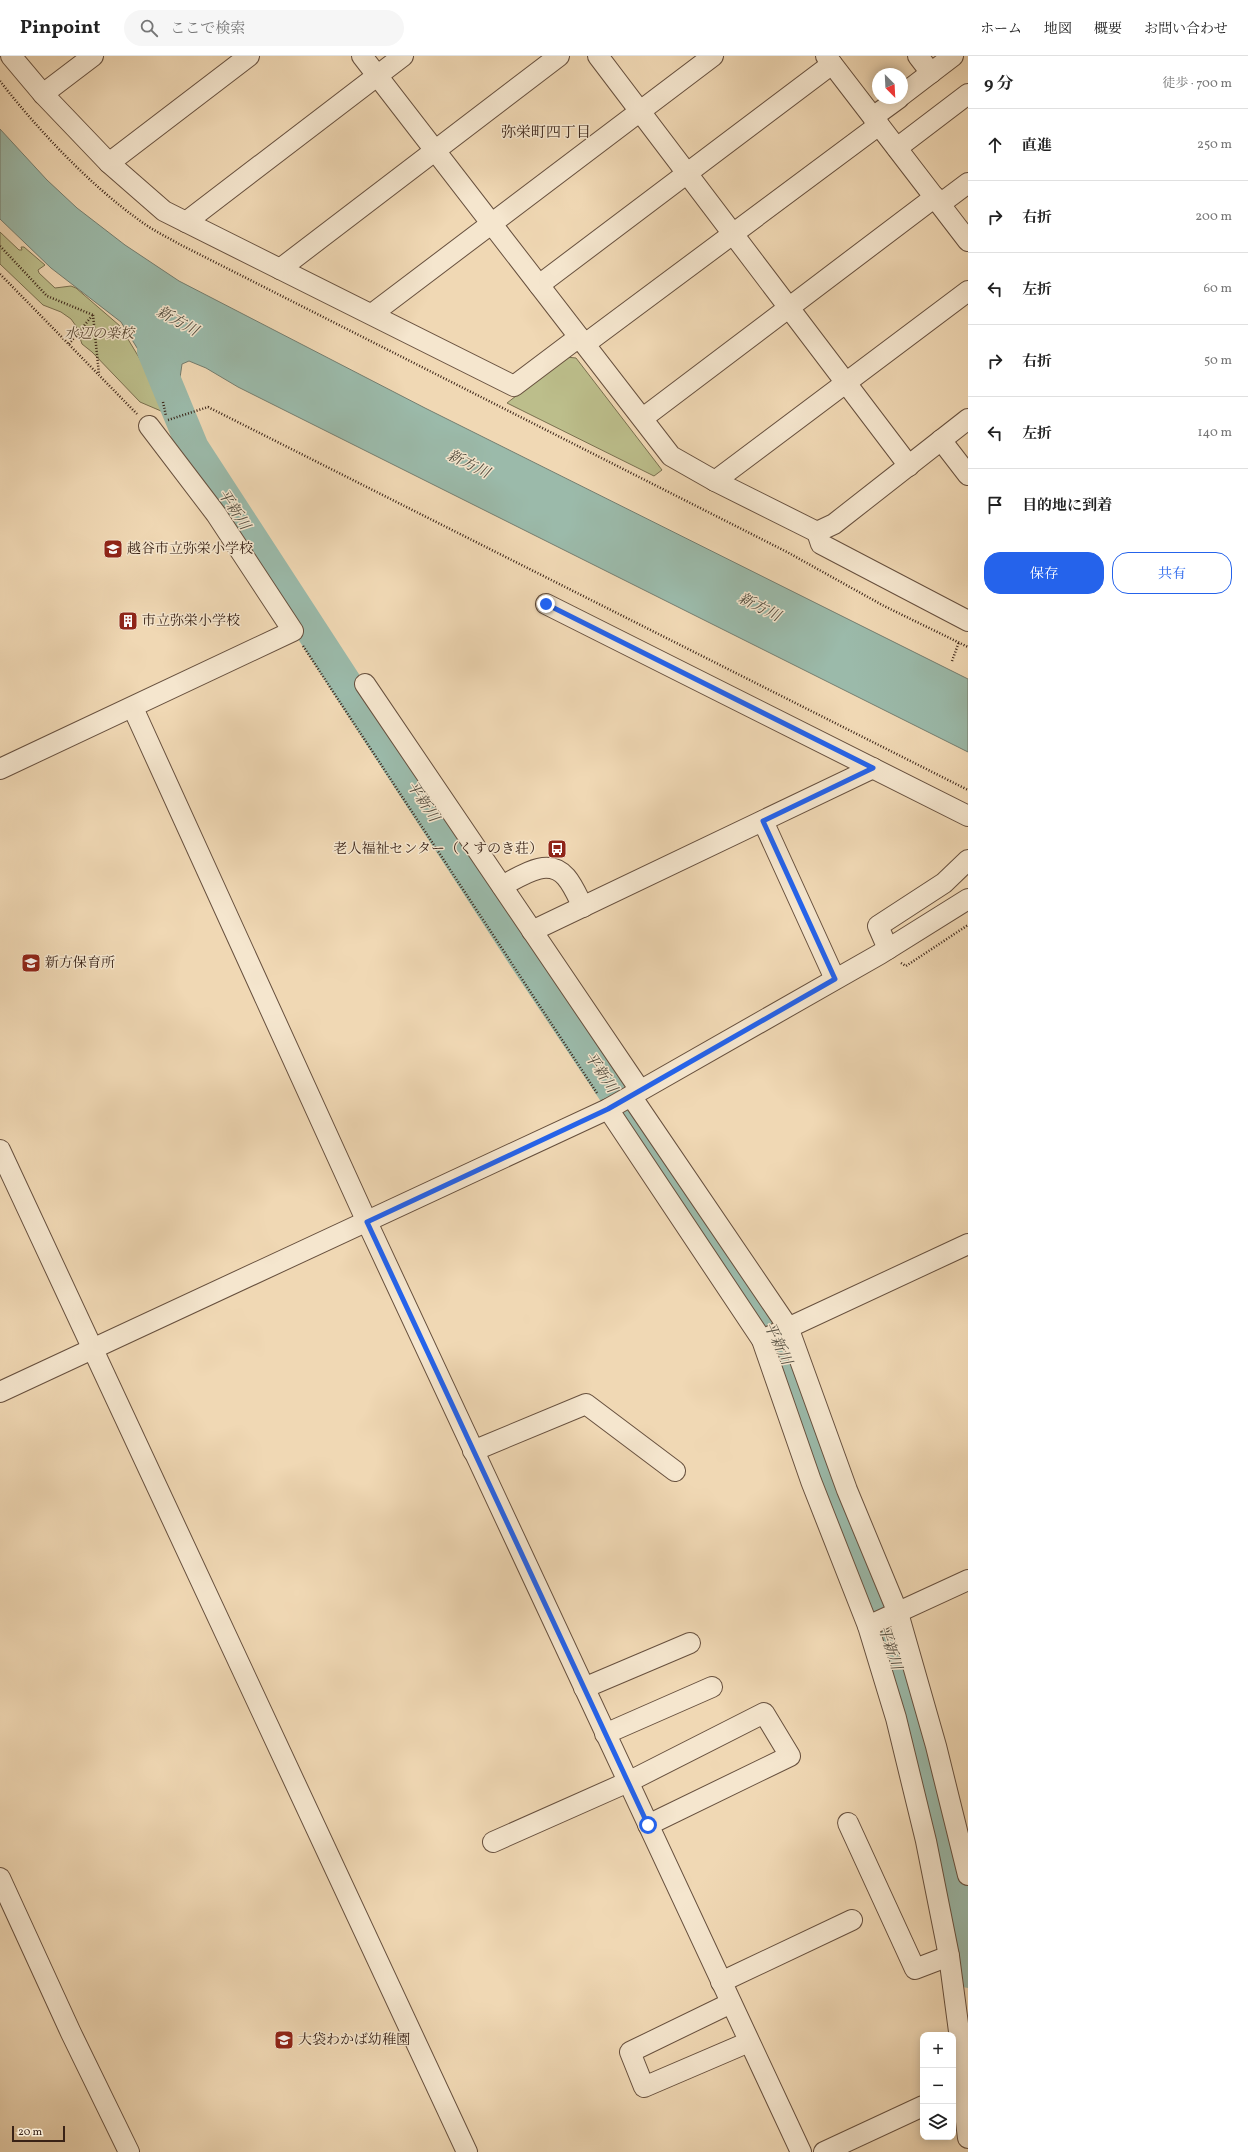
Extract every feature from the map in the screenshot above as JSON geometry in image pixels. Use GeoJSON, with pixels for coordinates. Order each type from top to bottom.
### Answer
{"type":"FeatureCollection","features":[{"type":"Feature","properties":{"kind":"street"},"geometry":{"type":"LineString","coordinates":[[10,56],[43,94],[109,163],[164,211],[514,386],[582,340],[732,233],[876,121],[893,104]]}},
{"type":"Feature","properties":{"kind":"street"},"geometry":{"type":"LineString","coordinates":[[43,94],[93,56]]}},
{"type":"Feature","properties":{"kind":"street"},"geometry":{"type":"LineString","coordinates":[[109,163],[249,56]]}},
{"type":"Feature","properties":{"kind":"street"},"geometry":{"type":"LineString","coordinates":[[362,56],[671,456],[715,481],[817,532],[821,544],[968,621]]}},
{"type":"Feature","properties":{"kind":"street"},"geometry":{"type":"LineString","coordinates":[[186,222],[403,56]]}},
{"type":"Feature","properties":{"kind":"street"},"geometry":{"type":"LineString","coordinates":[[280,269],[559,56]]}},
{"type":"Feature","properties":{"kind":"street"},"geometry":{"type":"LineString","coordinates":[[598,56],[688,173],[844,383],[909,466]]}},
{"type":"Feature","properties":{"kind":"street"},"geometry":{"type":"LineString","coordinates":[[372,314],[713,56]]}},
{"type":"Feature","properties":{"kind":"street"},"geometry":{"type":"LineString","coordinates":[[918,56],[931,73]]}},
{"type":"Feature","properties":{"kind":"street"},"geometry":{"type":"LineString","coordinates":[[908,90],[954,56]]}},
{"type":"Feature","properties":{"kind":"street"},"geometry":{"type":"LineString","coordinates":[[539,285],[688,173],[829,60],[968,241]]}},
{"type":"Feature","properties":{"kind":"street"},"geometry":{"type":"LineString","coordinates":[[897,148],[968,94]]}},
{"type":"Feature","properties":{"kind":"street"},"geometry":{"type":"LineString","coordinates":[[643,418],[789,308],[937,200],[968,183]]}},
{"type":"Feature","properties":{"kind":"street"},"geometry":{"type":"LineString","coordinates":[[715,481],[968,290]]}},
{"type":"Feature","properties":{"kind":"street"},"geometry":{"type":"LineString","coordinates":[[817,532],[834,524],[968,419]]}},
{"type":"Feature","properties":{"kind":"street"},"geometry":{"type":"LineString","coordinates":[[0,769],[133,708],[293,631],[158,423]]}},
{"type":"Feature","properties":{"kind":"street"},"geometry":{"type":"LineString","coordinates":[[941,440],[968,475]]}},
{"type":"Feature","properties":{"kind":"street"},"geometry":{"type":"LineString","coordinates":[[546,604],[968,816]]}},
{"type":"Feature","properties":{"kind":"street"},"geometry":{"type":"LineString","coordinates":[[365,684],[532,931],[788,1327],[847,1490],[898,1612],[936,1746],[968,1875]]}},
{"type":"Feature","properties":{"kind":"street"},"geometry":{"type":"LineString","coordinates":[[133,708],[367,1222],[801,2152]]}},
{"type":"Feature","properties":{"kind":"street"},"geometry":{"type":"LineString","coordinates":[[532,931],[873,768]]}},
{"type":"Feature","properties":{"kind":"street"},"geometry":{"type":"LineString","coordinates":[[763,821],[835,979]]}},
{"type":"Feature","properties":{"kind":"street"},"geometry":{"type":"LineString","coordinates":[[888,949],[878,926],[944,883],[968,860]]}},
{"type":"Feature","properties":{"kind":"street"},"geometry":{"type":"LineString","coordinates":[[502,886],[533,870],[552,867],[567,878],[583,907]]}},
{"type":"Feature","properties":{"kind":"street"},"geometry":{"type":"LineString","coordinates":[[0,1392],[608,1109],[888,949],[968,899]]}},
{"type":"Feature","properties":{"kind":"street"},"geometry":{"type":"LineString","coordinates":[[608,1109],[762,1340],[811,1481],[868,1626],[896,1718],[926,1841],[949,1956],[960,2039],[962,2088],[968,2138]]}},
{"type":"Feature","properties":{"kind":"street"},"geometry":{"type":"LineString","coordinates":[[0,1150],[467,2152]]}},
{"type":"Feature","properties":{"kind":"street"},"geometry":{"type":"LineString","coordinates":[[762,1340],[968,1244]]}},
{"type":"Feature","properties":{"kind":"street"},"geometry":{"type":"LineString","coordinates":[[474,1451],[586,1404],[674,1471]]}},
{"type":"Feature","properties":{"kind":"street"},"geometry":{"type":"LineString","coordinates":[[868,1626],[968,1580]]}},
{"type":"Feature","properties":{"kind":"street"},"geometry":{"type":"LineString","coordinates":[[584,1688],[690,1643]]}},
{"type":"Feature","properties":{"kind":"street"},"geometry":{"type":"LineString","coordinates":[[605,1734],[712,1686]]}},
{"type":"Feature","properties":{"kind":"street"},"geometry":{"type":"LineString","coordinates":[[493,1842],[628,1782],[764,1713],[790,1756],[648,1825]]}},
{"type":"Feature","properties":{"kind":"street"},"geometry":{"type":"LineString","coordinates":[[848,1823],[915,1968],[949,1956]]}},
{"type":"Feature","properties":{"kind":"street"},"geometry":{"type":"LineString","coordinates":[[0,1878],[129,2152]]}},
{"type":"Feature","properties":{"kind":"street"},"geometry":{"type":"LineString","coordinates":[[721,1982],[852,1920]]}},
{"type":"Feature","properties":{"kind":"street"},"geometry":{"type":"LineString","coordinates":[[731,2003],[630,2052],[644,2086],[749,2042]]}},
{"type":"Feature","properties":{"kind":"street"},"geometry":{"type":"LineString","coordinates":[[824,2152],[920,2107]]}},
{"type":"Feature","properties":{"kind":"path"},"geometry":{"type":"LineString","coordinates":[[0,246],[47,296],[93,315]]}},
{"type":"Feature","properties":{"kind":"path"},"geometry":{"type":"LineString","coordinates":[[0,274],[99,374],[158,423]]}},
{"type":"Feature","properties":{"kind":"path"},"geometry":{"type":"LineString","coordinates":[[69,344],[93,315]]}},
{"type":"Feature","properties":{"kind":"path"},"geometry":{"type":"LineString","coordinates":[[93,315],[99,374]]}},
{"type":"Feature","properties":{"kind":"path"},"geometry":{"type":"LineString","coordinates":[[158,423],[163,402]]}},
{"type":"Feature","properties":{"kind":"path"},"geometry":{"type":"LineString","coordinates":[[158,423],[208,407],[213,409],[968,790]]}},
{"type":"Feature","properties":{"kind":"path"},"geometry":{"type":"LineString","coordinates":[[293,631],[608,1109]]}},
{"type":"Feature","properties":{"kind":"path"},"geometry":{"type":"LineString","coordinates":[[952,661],[959,643]]}},
{"type":"Feature","properties":{"kind":"green space","name":"水辺の楽校"},"geometry":{"type":"Polygon","coordinates":[[[0,232],[19,250],[22,250],[21,247],[24,247],[45,265],[38,270],[39,273],[55,288],[71,286],[76,288],[120,326],[166,402],[168,408],[161,411],[140,402],[92,352],[82,344],[76,326],[71,319],[61,312],[43,305],[0,264],[0,232]]]}},
{"type":"Feature","properties":{"kind":"green space"},"geometry":{"type":"Polygon","coordinates":[[[566,357],[576,358],[662,470],[654,476],[507,403],[566,357]]]}},
{"type":"Feature","properties":{"kind":"water","name":"新方川"},"geometry":{"type":"Polygon","coordinates":[[[0,129],[47,180],[77,208],[125,245],[179,281],[425,408],[968,679],[968,752],[238,387],[206,368],[189,361],[182,364],[180,378],[182,388],[165,393],[121,322],[51,268],[0,219],[0,129]]]}},
{"type":"Feature","properties":{"kind":"waterway","name":"平新川"},"geometry":{"type":"LineString","coordinates":[[153,351],[193,448],[523,956],[762,1314],[782,1351],[872,1595],[933,1788],[968,1972]]}},
{"type":"Feature","properties":{"kind":"place","name":"越谷市立弥栄小学校"},"geometry":{"type":"Point","coordinates":[113,549]}},
{"type":"Feature","properties":{"kind":"place","name":"市立弥栄小学校"},"geometry":{"type":"Point","coordinates":[128,621]}},
{"type":"Feature","properties":{"kind":"place","name":"老人福祉センター（くすのき荘）"},"geometry":{"type":"Point","coordinates":[557,849]}},
{"type":"Feature","properties":{"kind":"place","name":"新方保育所"},"geometry":{"type":"Point","coordinates":[31,963]}},
{"type":"Feature","properties":{"kind":"place","name":"大袋わかば幼稚園"},"geometry":{"type":"Point","coordinates":[284,2040]}},
{"type":"Feature","properties":{"kind":"district","name":"弥栄町四丁目"},"geometry":{"type":"Point","coordinates":[546,133]}},
{"type":"Feature","properties":{"kind":"route"},"geometry":{"type":"LineString","coordinates":[[546,604],[873,768],[763,821],[835,979],[608,1109],[367,1222],[648,1825]]}}]}
